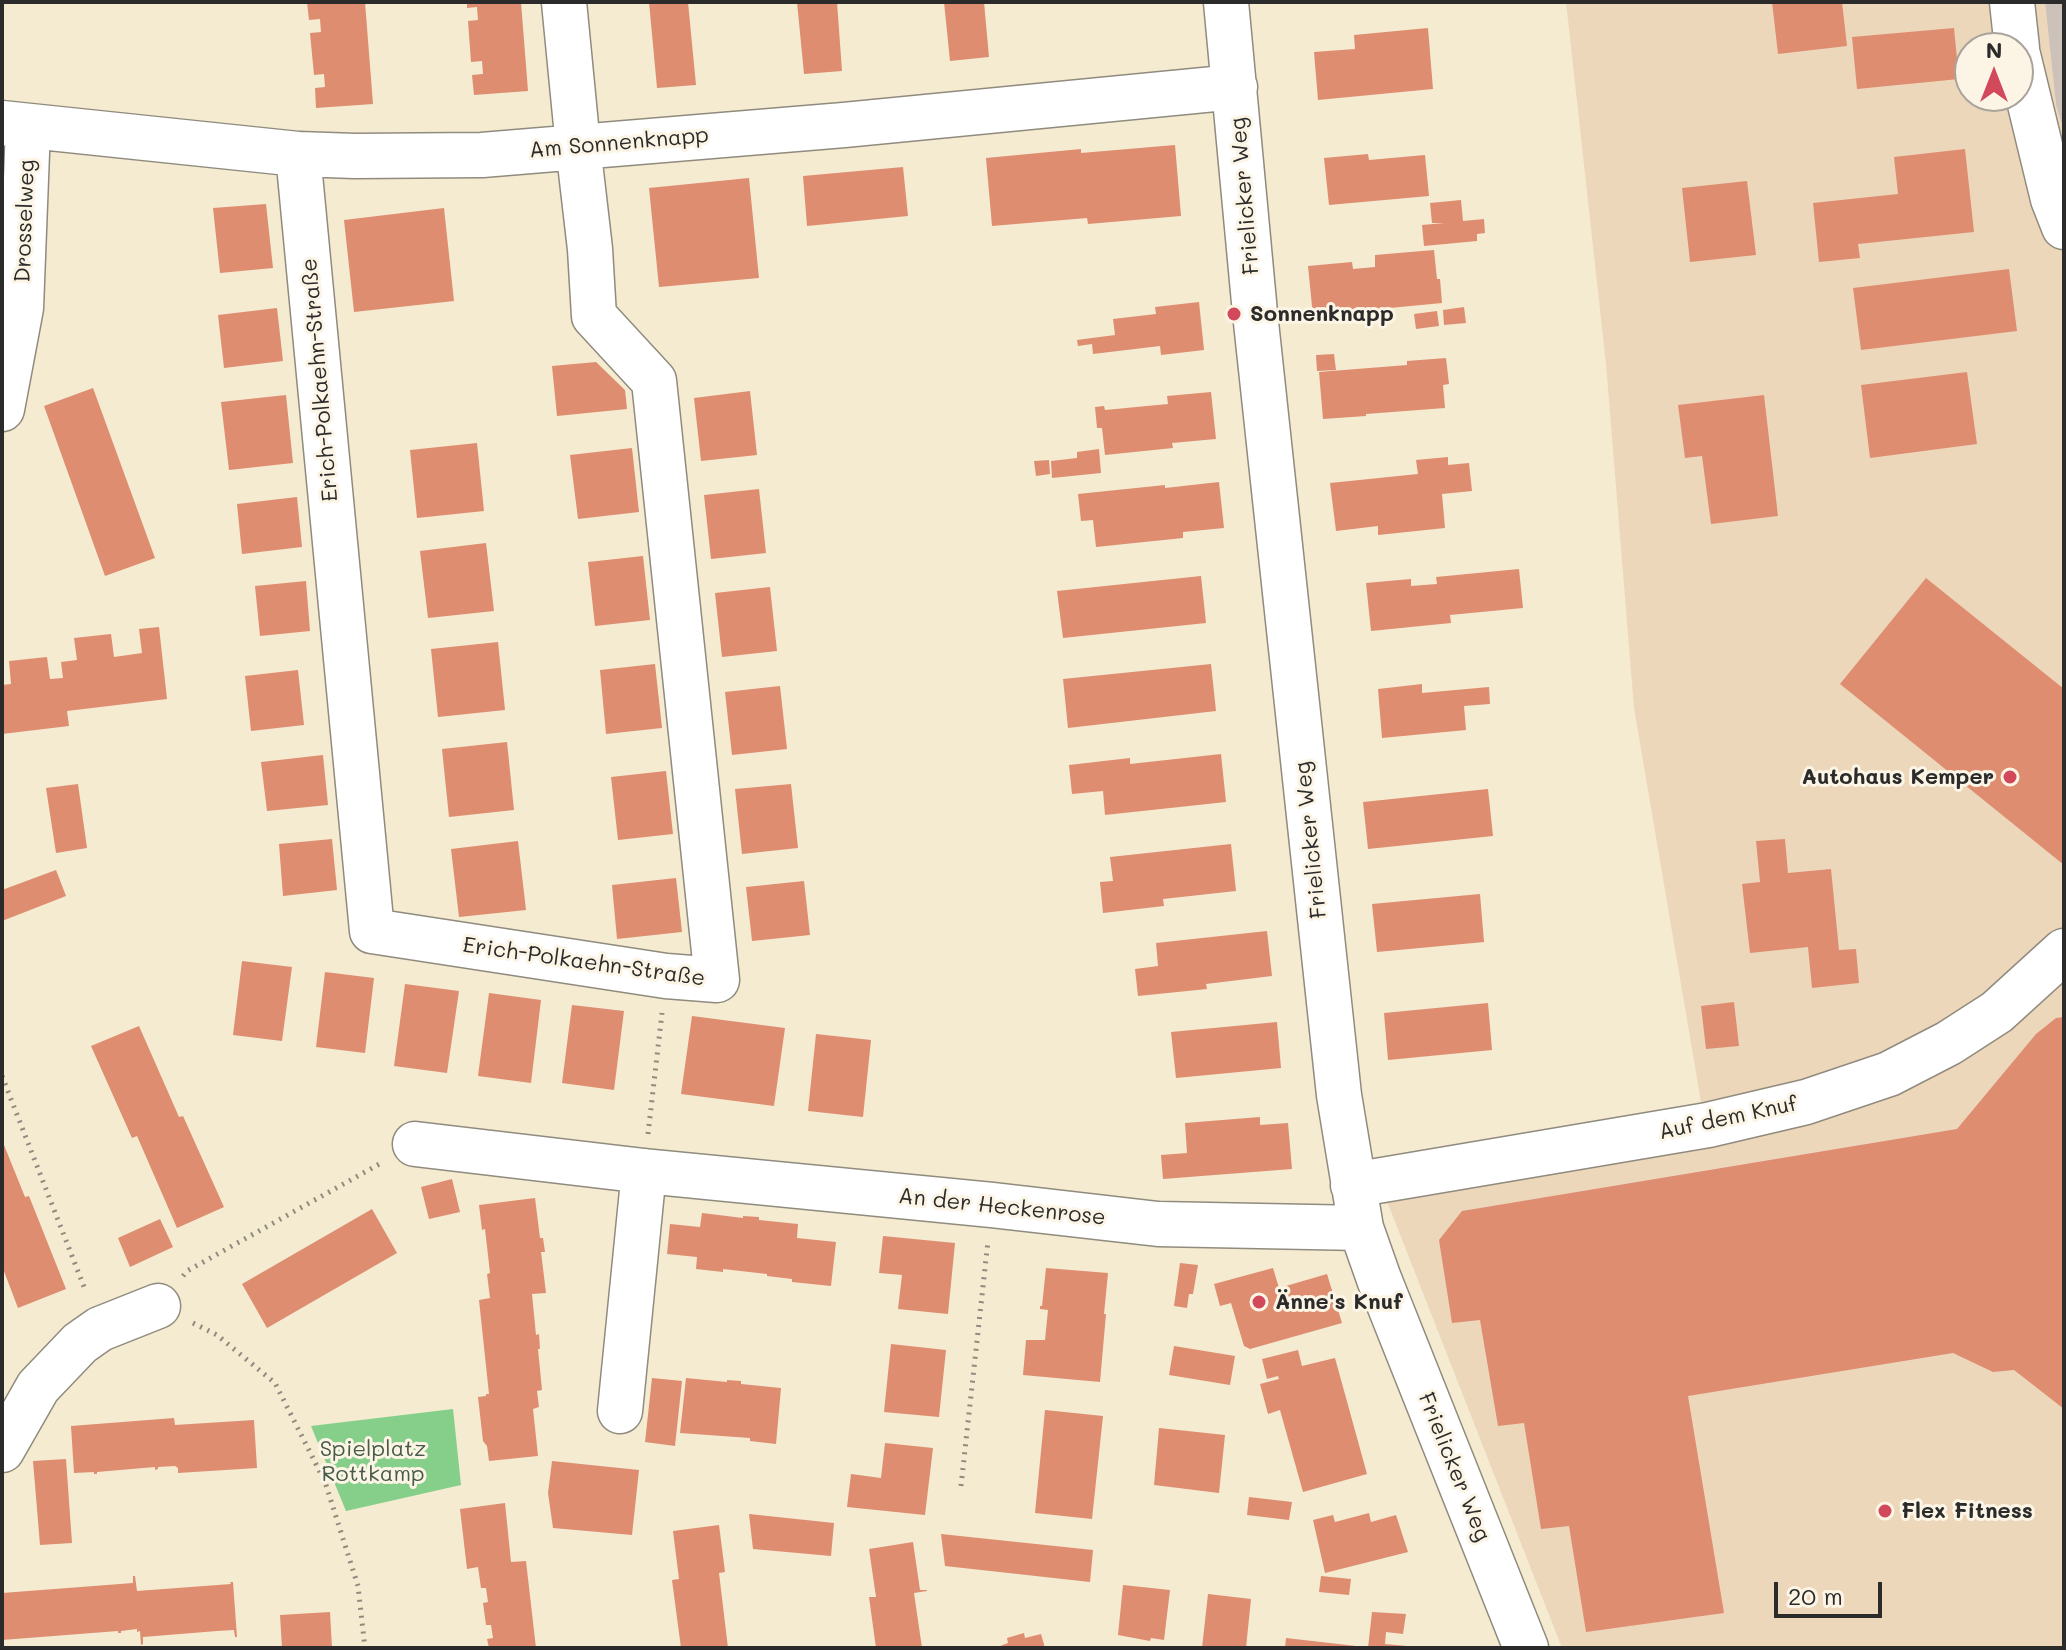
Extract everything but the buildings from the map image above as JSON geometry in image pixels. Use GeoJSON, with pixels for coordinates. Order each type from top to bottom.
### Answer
{"type":"FeatureCollection","features":[{"type":"Feature","properties":{"kind":"street"},"geometry":{"type":"LineString","coordinates":[[564,2],[578,146]]}},
{"type":"Feature","properties":{"kind":"street","name":"Frielicker Weg"},"geometry":{"type":"LineString","coordinates":[[1226,2],[1255,313],[1332,1032],[1353,1185],[1361,1228],[1379,1279],[1526,1648]]}},
{"type":"Feature","properties":{"kind":"street"},"geometry":{"type":"LineString","coordinates":[[2012,2],[2015,32]]}},
{"type":"Feature","properties":{"kind":"street","name":"Am Sonnenknapp"},"geometry":{"type":"LineString","coordinates":[[15,125],[298,154],[482,155],[859,124],[1235,87]]}},
{"type":"Feature","properties":{"kind":"street"},"geometry":{"type":"LineString","coordinates":[[2032,112],[2053,199],[2064,227]]}},
{"type":"Feature","properties":{"kind":"street","name":"Drosselweg"},"geometry":{"type":"LineString","coordinates":[[2,409],[21,308],[15,125]]}},
{"type":"Feature","properties":{"kind":"street","name":"Erich-Polkaehn-Straße"},"geometry":{"type":"LineString","coordinates":[[298,154],[372,931],[666,976],[717,980],[654,381],[594,316],[578,146]]}},
{"type":"Feature","properties":{"kind":"street","name":"Auf dem Knuf"},"geometry":{"type":"LineString","coordinates":[[1353,1185],[1708,1125],[1806,1102],[1889,1074],[1949,1043],[1997,1012],[2064,951]]}},
{"type":"Feature","properties":{"kind":"street","name":"An der Heckenrose"},"geometry":{"type":"LineString","coordinates":[[415,1144],[1158,1224],[1361,1228]]}},
{"type":"Feature","properties":{"kind":"street"},"geometry":{"type":"LineString","coordinates":[[620,1411],[644,1171]]}},
{"type":"Feature","properties":{"kind":"street"},"geometry":{"type":"LineString","coordinates":[[2,1450],[38,1387],[80,1343],[100,1329],[158,1306]]}},
{"type":"Feature","properties":{"kind":"path"},"geometry":{"type":"LineString","coordinates":[[644,1171],[666,976]]}},
{"type":"Feature","properties":{"kind":"path"},"geometry":{"type":"LineString","coordinates":[[2,1076],[100,1329]]}},
{"type":"Feature","properties":{"kind":"path"},"geometry":{"type":"LineString","coordinates":[[365,1648],[358,1586],[325,1482],[275,1383],[217,1335],[158,1306],[187,1271],[415,1144]]}},
{"type":"Feature","properties":{"kind":"path"},"geometry":{"type":"LineString","coordinates":[[961,1486],[992,1205]]}},
{"type":"Feature","properties":{"kind":"shaded area"},"geometry":{"type":"Polygon","coordinates":[[[1566,2],[2045,2],[2056,105],[2064,131],[2064,1648],[1562,1648],[1383,1191],[1708,1143],[1634,708],[1606,364],[1566,2]]]}},
{"type":"Feature","properties":{"kind":"shaded area"},"geometry":{"type":"Polygon","coordinates":[[[2045,2],[2064,2],[2064,131],[2056,105],[2045,2]]]}},
{"type":"Feature","properties":{"kind":"green space","name":"Spielplatz Rottkamp"},"geometry":{"type":"Polygon","coordinates":[[[453,1409],[461,1485],[346,1511],[311,1426],[453,1409]]]}},
{"type":"Feature","properties":{"kind":"place","name":"Sonnenknapp"},"geometry":{"type":"Point","coordinates":[1234,314]}},
{"type":"Feature","properties":{"kind":"place","name":"Autohaus Kemper"},"geometry":{"type":"Point","coordinates":[2010,777]}},
{"type":"Feature","properties":{"kind":"place","name":"Änne's Knuf"},"geometry":{"type":"Point","coordinates":[1259,1302]}},
{"type":"Feature","properties":{"kind":"place","name":"Flex Fitness"},"geometry":{"type":"Point","coordinates":[1885,1511]}}]}
